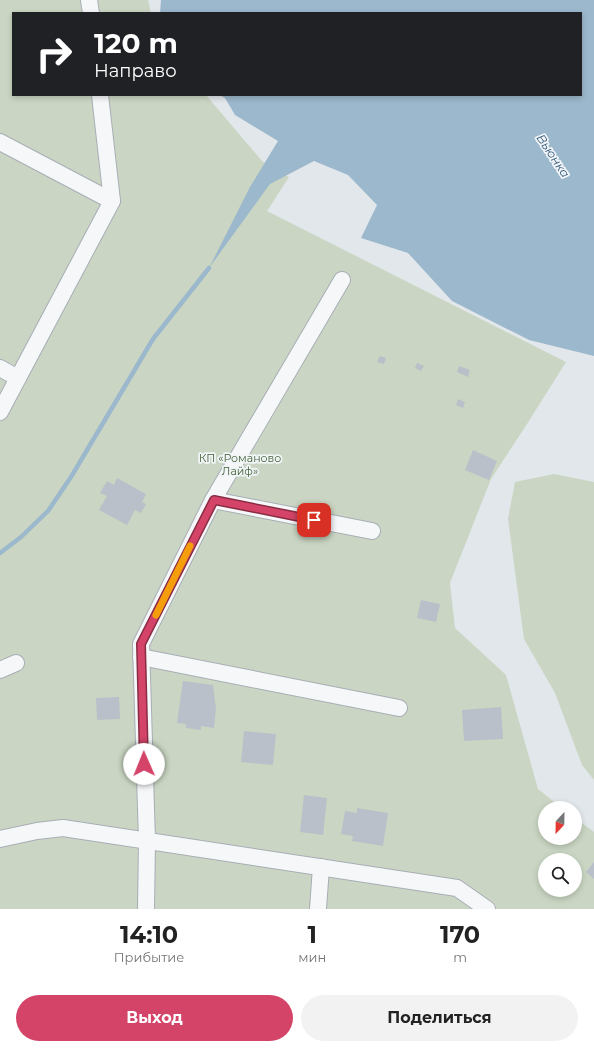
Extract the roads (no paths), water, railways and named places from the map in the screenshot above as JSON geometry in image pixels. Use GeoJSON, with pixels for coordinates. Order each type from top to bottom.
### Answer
{"type":"FeatureCollection","features":[{"type":"Feature","properties":{"kind":"street"},"geometry":{"type":"LineString","coordinates":[[89,0],[91,12]]}},
{"type":"Feature","properties":{"kind":"street"},"geometry":{"type":"LineString","coordinates":[[0,412],[112,201],[100,96]]}},
{"type":"Feature","properties":{"kind":"street"},"geometry":{"type":"LineString","coordinates":[[0,142],[112,201]]}},
{"type":"Feature","properties":{"kind":"street"},"geometry":{"type":"LineString","coordinates":[[146,909],[147,841],[141,644],[214,500],[342,280]]}},
{"type":"Feature","properties":{"kind":"street"},"geometry":{"type":"LineString","coordinates":[[0,368],[18,378]]}},
{"type":"Feature","properties":{"kind":"street"},"geometry":{"type":"LineString","coordinates":[[214,500],[372,531]]}},
{"type":"Feature","properties":{"kind":"street"},"geometry":{"type":"LineString","coordinates":[[141,657],[399,708]]}},
{"type":"Feature","properties":{"kind":"street"},"geometry":{"type":"LineString","coordinates":[[0,670],[16,663]]}},
{"type":"Feature","properties":{"kind":"street"},"geometry":{"type":"LineString","coordinates":[[0,839],[37,831],[63,828],[457,888],[486,909]]}},
{"type":"Feature","properties":{"kind":"street"},"geometry":{"type":"LineString","coordinates":[[318,909],[321,867]]}},
{"type":"Feature","properties":{"kind":"water","name":"Вьюнка"},"geometry":{"type":"Polygon","coordinates":[[[161,0],[594,0],[594,356],[529,340],[452,301],[408,253],[361,238],[377,205],[348,175],[314,161],[270,184],[209,268],[250,187],[278,141],[235,115],[225,98],[222,96],[582,96],[582,12],[160,12],[161,0]]]}},
{"type":"Feature","properties":{"kind":"waterway"},"geometry":{"type":"LineString","coordinates":[[0,553],[21,537],[48,511],[71,477],[153,339],[209,268]]}},
{"type":"Feature","properties":{"kind":"park label","name":"КП «Романово Лайф»"},"geometry":{"type":"Point","coordinates":[240,464]}}]}
